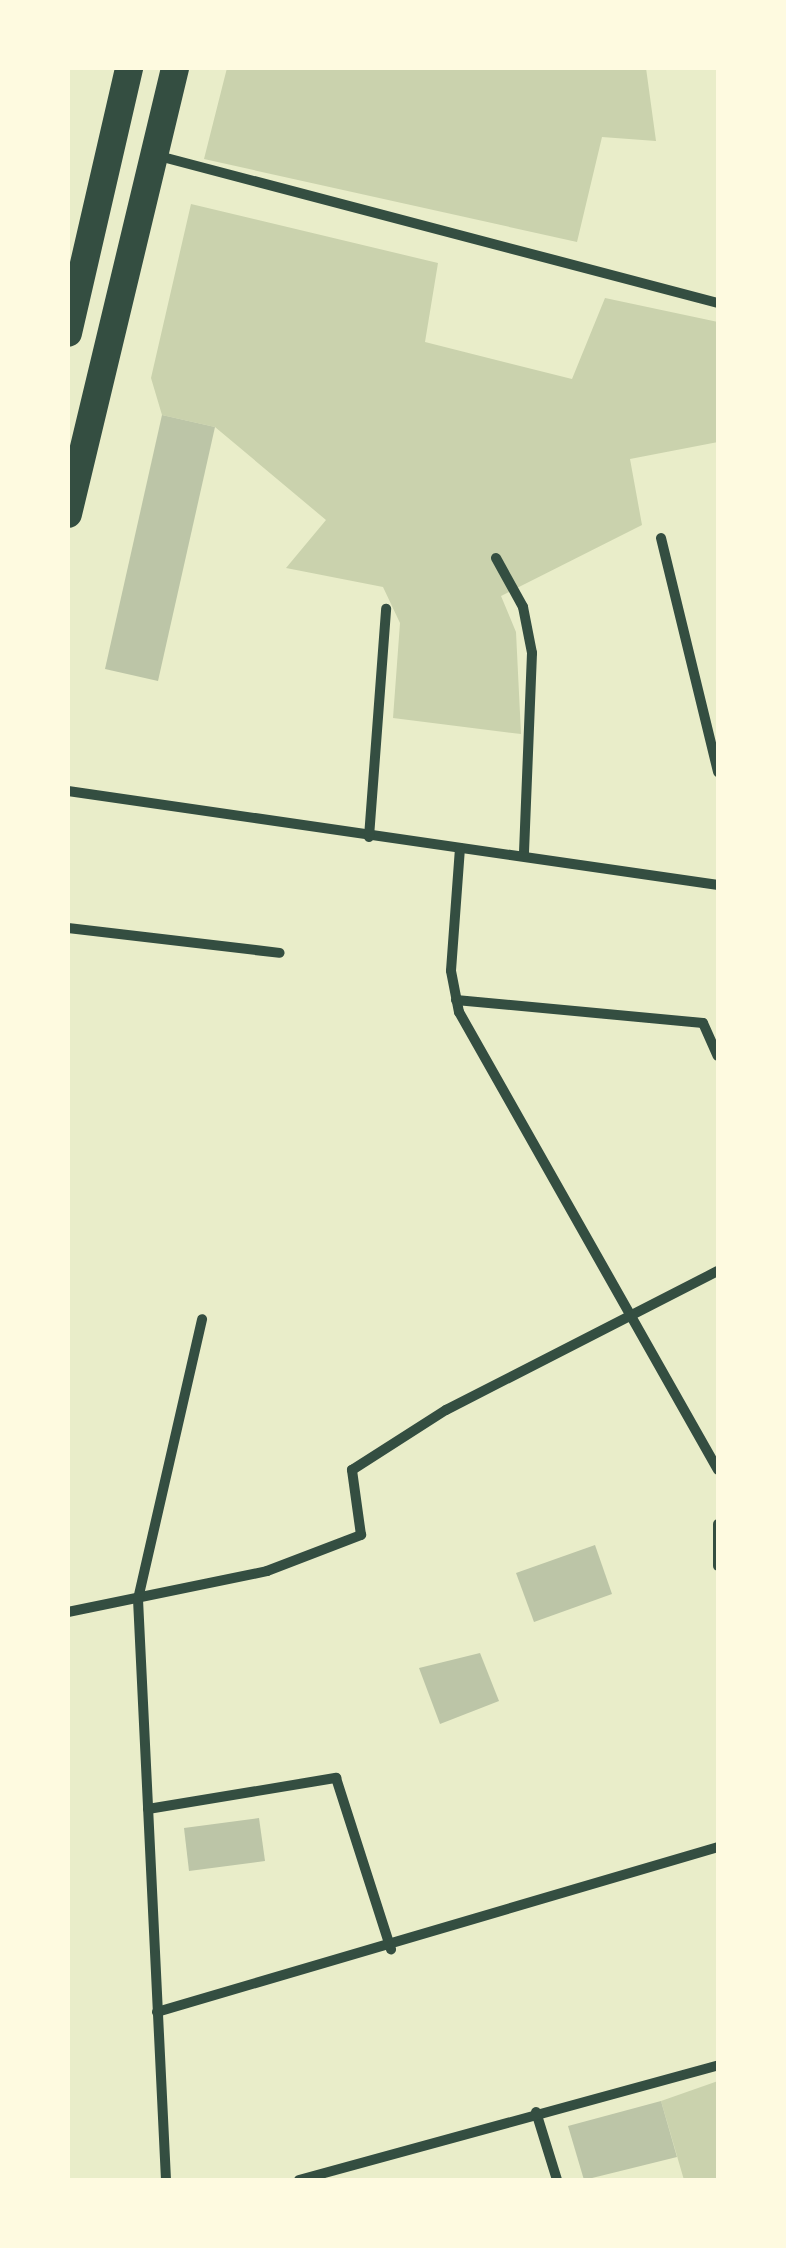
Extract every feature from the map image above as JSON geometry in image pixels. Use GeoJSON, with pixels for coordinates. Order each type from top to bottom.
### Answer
{"type":"FeatureCollection","features":[{"type":"Feature","properties":{"kind":"highway"},"geometry":{"type":"LineString","coordinates":[[68,333],[130,68]]}},
{"type":"Feature","properties":{"kind":"highway"},"geometry":{"type":"LineString","coordinates":[[68,514],[175,68]]}},
{"type":"Feature","properties":{"kind":"street"},"geometry":{"type":"LineString","coordinates":[[154,154],[718,302]]}},
{"type":"Feature","properties":{"kind":"street"},"geometry":{"type":"LineString","coordinates":[[661,538],[718,772]]}},
{"type":"Feature","properties":{"kind":"street"},"geometry":{"type":"LineString","coordinates":[[496,558],[523,608],[532,653],[524,856]]}},
{"type":"Feature","properties":{"kind":"street"},"geometry":{"type":"LineString","coordinates":[[369,837],[386,609]]}},
{"type":"Feature","properties":{"kind":"street"},"geometry":{"type":"LineString","coordinates":[[68,790],[718,886]]}},
{"type":"Feature","properties":{"kind":"street"},"geometry":{"type":"LineString","coordinates":[[460,848],[456,1000],[627,1318],[718,1470]]}},
{"type":"Feature","properties":{"kind":"street"},"geometry":{"type":"LineString","coordinates":[[68,928],[280,953]]}},
{"type":"Feature","properties":{"kind":"street"},"geometry":{"type":"LineString","coordinates":[[456,1000],[703,1023],[718,1056]]}},
{"type":"Feature","properties":{"kind":"street"},"geometry":{"type":"LineString","coordinates":[[68,1612],[267,1571],[361,1534],[352,1470],[718,1271]]}},
{"type":"Feature","properties":{"kind":"street"},"geometry":{"type":"LineString","coordinates":[[166,2180],[138,1599],[202,1319]]}},
{"type":"Feature","properties":{"kind":"street"},"geometry":{"type":"LineString","coordinates":[[718,1524],[718,1566]]}},
{"type":"Feature","properties":{"kind":"street"},"geometry":{"type":"LineString","coordinates":[[148,1809],[336,1778],[391,1950]]}},
{"type":"Feature","properties":{"kind":"street"},"geometry":{"type":"LineString","coordinates":[[157,2012],[391,1950],[718,1846]]}},
{"type":"Feature","properties":{"kind":"street"},"geometry":{"type":"LineString","coordinates":[[299,2180],[536,2112],[718,2066]]}},
{"type":"Feature","properties":{"kind":"street"},"geometry":{"type":"LineString","coordinates":[[536,2112],[557,2180]]}},
{"type":"Feature","properties":{"kind":"green space"},"geometry":{"type":"Polygon","coordinates":[[[227,68],[646,68],[656,141],[602,137],[577,242],[204,159],[227,68]]]}},
{"type":"Feature","properties":{"kind":"green space"},"geometry":{"type":"Polygon","coordinates":[[[191,204],[438,263],[425,342],[572,379],[605,298],[718,322],[718,442],[630,459],[642,525],[501,596],[516,632],[521,734],[393,718],[400,623],[383,587],[286,568],[326,520],[215,427],[162,415],[151,378],[191,204]]]}},
{"type":"Feature","properties":{"kind":"green space"},"geometry":{"type":"Polygon","coordinates":[[[718,2081],[718,2180],[684,2180],[661,2101],[718,2081]]]}},
{"type":"Feature","properties":{"kind":"building"},"geometry":{"type":"Polygon","coordinates":[[[162,415],[215,427],[158,681],[105,669],[162,415]]]}},
{"type":"Feature","properties":{"kind":"building"},"geometry":{"type":"Polygon","coordinates":[[[595,1545],[612,1594],[534,1622],[516,1573],[595,1545]]]}},
{"type":"Feature","properties":{"kind":"building"},"geometry":{"type":"Polygon","coordinates":[[[480,1653],[499,1701],[440,1724],[419,1668],[480,1653]]]}},
{"type":"Feature","properties":{"kind":"building"},"geometry":{"type":"Polygon","coordinates":[[[259,1818],[265,1861],[189,1871],[184,1828],[259,1818]]]}},
{"type":"Feature","properties":{"kind":"building"},"geometry":{"type":"Polygon","coordinates":[[[661,2101],[677,2157],[584,2180],[568,2126],[661,2101]]]}}]}
